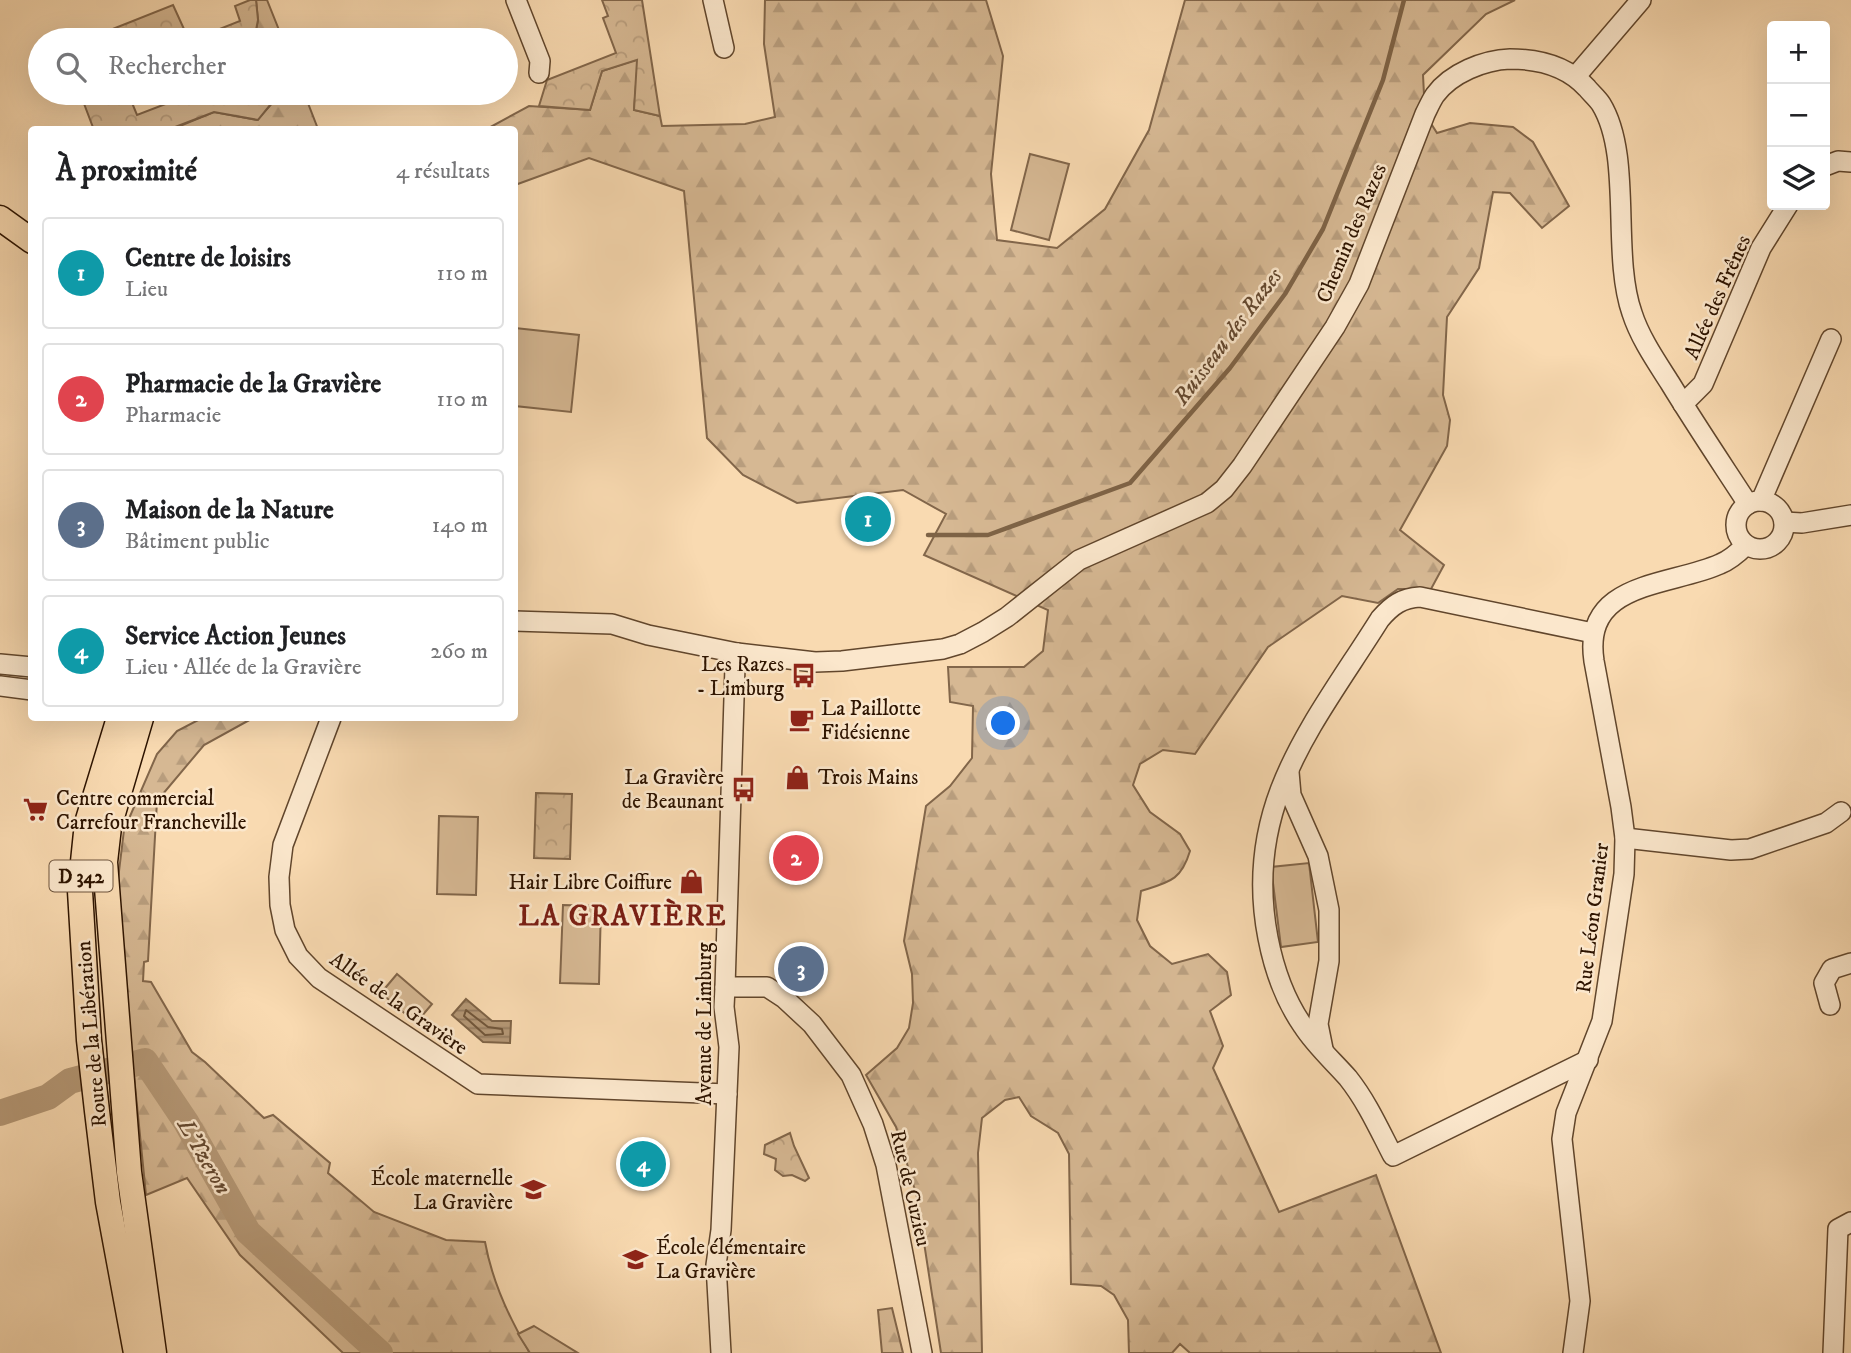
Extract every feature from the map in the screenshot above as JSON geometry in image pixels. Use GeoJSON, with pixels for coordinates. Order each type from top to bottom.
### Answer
{"type":"FeatureCollection","features":[{"type":"Feature","properties":{"kind":"main road"},"geometry":{"type":"LineString","coordinates":[[0,201],[28,221]]}},
{"type":"Feature","properties":{"kind":"main road"},"geometry":{"type":"LineString","coordinates":[[0,218],[28,239]]}},
{"type":"Feature","properties":{"kind":"main road","name":"Route de la Libération"},"geometry":{"type":"LineString","coordinates":[[118,721],[87,823],[80,891],[89,1040],[108,1202],[136,1353]]}},
{"type":"Feature","properties":{"kind":"main road","name":"Route de la Libération"},"geometry":{"type":"LineString","coordinates":[[140,721],[109,828],[105,862],[117,1040],[134,1213],[154,1353]]}},
{"type":"Feature","properties":{"kind":"street"},"geometry":{"type":"LineString","coordinates":[[516,0],[540,61],[539,73]]}},
{"type":"Feature","properties":{"kind":"street"},"geometry":{"type":"LineString","coordinates":[[713,0],[724,48]]}},
{"type":"Feature","properties":{"kind":"street"},"geometry":{"type":"LineString","coordinates":[[1576,76],[1641,0]]}},
{"type":"Feature","properties":{"kind":"street","name":"Chemin des Razes"},"geometry":{"type":"LineString","coordinates":[[518,621],[612,624],[648,635],[785,660],[842,661],[943,649],[960,644],[1007,617],[1079,560],[1207,503],[1224,489],[1242,466],[1335,327],[1359,284],[1425,114],[1436,94],[1473,67],[1499,60],[1523,59],[1549,64],[1576,76],[1600,103],[1611,126],[1616,158],[1625,277],[1632,313],[1651,352],[1683,404],[1755,502]]}},
{"type":"Feature","properties":{"kind":"street"},"geometry":{"type":"LineString","coordinates":[[1830,164],[1838,161],[1851,162]]}},
{"type":"Feature","properties":{"kind":"street","name":"Allée des Frênes"},"geometry":{"type":"LineString","coordinates":[[1683,404],[1703,384],[1761,248],[1785,210]]}},
{"type":"Feature","properties":{"kind":"street"},"geometry":{"type":"LineString","coordinates":[[1755,502],[1831,339]]}},
{"type":"Feature","properties":{"kind":"street"},"geometry":{"type":"LineString","coordinates":[[1719,565],[1741,509],[1755,502],[1767,502],[1778,509],[1784,522],[1782,535],[1773,546],[1759,549],[1746,545],[1738,537],[1735,527]]}},
{"type":"Feature","properties":{"kind":"street"},"geometry":{"type":"LineString","coordinates":[[1784,522],[1802,523],[1851,516]]}},
{"type":"Feature","properties":{"kind":"street"},"geometry":{"type":"LineString","coordinates":[[1588,1060],[1393,1156],[1364,1101],[1303,1027],[1273,965],[1264,915],[1262,864],[1267,827],[1277,795],[1297,751],[1380,619],[1391,606],[1407,597],[1420,597],[1593,633],[1603,611],[1613,601],[1645,587],[1719,565],[1735,556],[1746,545]]}},
{"type":"Feature","properties":{"kind":"street","name":"Chemin des Razes"},"geometry":{"type":"LineString","coordinates":[[518,634],[575,631],[648,635]]}},
{"type":"Feature","properties":{"kind":"street","name":"Rue Léon Granier"},"geometry":{"type":"LineString","coordinates":[[1573,1353],[1580,1301],[1562,1139],[1566,1113],[1602,1021],[1624,874],[1625,838],[1591,643],[1593,633]]}},
{"type":"Feature","properties":{"kind":"street","name":"Avenue de Limburg"},"geometry":{"type":"LineString","coordinates":[[720,1353],[716,1265],[722,1230],[729,1047],[724,987],[737,653]]}},
{"type":"Feature","properties":{"kind":"street"},"geometry":{"type":"LineString","coordinates":[[0,664],[28,667]]}},
{"type":"Feature","properties":{"kind":"street"},"geometry":{"type":"LineString","coordinates":[[0,686],[28,690]]}},
{"type":"Feature","properties":{"kind":"street","name":"Allée de la Gravière"},"geometry":{"type":"LineString","coordinates":[[330,721],[283,845],[279,877],[280,905],[285,930],[298,956],[319,978],[478,1084],[727,1094]]}},
{"type":"Feature","properties":{"kind":"street"},"geometry":{"type":"LineString","coordinates":[[1289,768],[1291,795],[1318,856],[1329,910],[1329,961],[1318,1024],[1323,1051]]}},
{"type":"Feature","properties":{"kind":"street"},"geometry":{"type":"LineString","coordinates":[[1625,838],[1731,850],[1750,849],[1826,823],[1841,812]]}},
{"type":"Feature","properties":{"kind":"street"},"geometry":{"type":"LineString","coordinates":[[1267,827],[1280,818],[1293,817],[1303,823]]}},
{"type":"Feature","properties":{"kind":"street"},"geometry":{"type":"LineString","coordinates":[[1830,1006],[1824,983],[1832,969],[1851,963]]}},
{"type":"Feature","properties":{"kind":"street","name":"Rue de Cuzieu"},"geometry":{"type":"LineString","coordinates":[[724,987],[767,987],[784,998],[811,1024],[851,1075],[873,1124],[886,1165],[922,1353]]}},
{"type":"Feature","properties":{"kind":"street"},"geometry":{"type":"LineString","coordinates":[[1290,1004],[1300,1007],[1312,1005],[1321,999]]}},
{"type":"Feature","properties":{"kind":"street"},"geometry":{"type":"LineString","coordinates":[[1833,1353],[1838,1229],[1851,1222]]}},
{"type":"Feature","properties":{"kind":"green space"},"geometry":{"type":"Polygon","coordinates":[[[256,0],[267,0],[278,28],[256,28],[256,0]]]}},
{"type":"Feature","properties":{"kind":"green space"},"geometry":{"type":"Polygon","coordinates":[[[256,0],[256,28],[222,28],[240,21],[235,6],[256,0]]]}},
{"type":"Feature","properties":{"kind":"green space"},"geometry":{"type":"Polygon","coordinates":[[[602,0],[642,0],[660,116],[634,110],[637,60],[602,71],[590,110],[539,106],[547,80],[616,53],[603,18],[608,16],[602,0]]]}},
{"type":"Feature","properties":{"kind":"green space"},"geometry":{"type":"Polygon","coordinates":[[[765,0],[986,0],[1003,56],[991,174],[997,240],[1057,248],[1105,209],[1149,130],[1185,0],[1515,0],[1486,14],[1423,75],[1425,114],[1437,133],[1470,123],[1513,127],[1533,142],[1569,206],[1542,228],[1510,193],[1493,192],[1479,268],[1447,317],[1443,395],[1450,420],[1447,446],[1400,530],[1444,565],[1431,589],[1398,589],[1378,603],[1342,596],[1268,647],[1195,754],[1163,750],[1140,764],[1133,785],[1150,812],[1180,834],[1190,851],[1182,869],[1173,879],[1141,891],[1137,920],[1150,946],[1172,964],[1208,954],[1227,972],[1231,995],[1210,1011],[1223,1046],[1213,1068],[1279,1212],[1376,1175],[1441,1353],[1190,1353],[1180,1344],[1172,1353],[1129,1353],[1128,1320],[1114,1295],[1101,1286],[1071,1284],[1069,1154],[1058,1133],[1031,1116],[1019,1097],[1005,1100],[982,1118],[978,1153],[982,1353],[941,1353],[917,1197],[896,1127],[866,1075],[897,1048],[909,1028],[913,1003],[912,974],[904,941],[926,806],[950,786],[972,758],[973,706],[950,702],[948,667],[1024,667],[1043,651],[1048,610],[924,555],[946,514],[903,490],[797,503],[743,475],[707,438],[684,191],[589,158],[518,184],[518,126],[492,126],[529,106],[590,110],[602,71],[638,59],[634,110],[660,116],[662,126],[745,124],[775,117],[764,44],[765,0]]]}},
{"type":"Feature","properties":{"kind":"green space"},"geometry":{"type":"Polygon","coordinates":[[[173,5],[184,28],[115,28],[173,5]]]}},
{"type":"Feature","properties":{"kind":"green space"},"geometry":{"type":"Polygon","coordinates":[[[85,105],[133,105],[137,115],[163,105],[270,105],[258,120],[214,112],[178,126],[92,126],[85,105]]]}},
{"type":"Feature","properties":{"kind":"green space"},"geometry":{"type":"Polygon","coordinates":[[[270,105],[309,105],[317,126],[180,126],[214,112],[257,120],[270,105]]]}},
{"type":"Feature","properties":{"kind":"green space"},"geometry":{"type":"Polygon","coordinates":[[[1030,154],[1069,164],[1049,240],[1011,230],[1030,154]]]}},
{"type":"Feature","properties":{"kind":"green space"},"geometry":{"type":"Polygon","coordinates":[[[518,328],[579,335],[571,412],[518,406],[518,328]]]}},
{"type":"Feature","properties":{"kind":"green space"},"geometry":{"type":"Polygon","coordinates":[[[196,721],[248,721],[204,745],[157,801],[148,961],[144,962],[143,981],[151,982],[192,1052],[264,1118],[273,1115],[330,1163],[328,1173],[374,1212],[446,1240],[485,1242],[503,1299],[530,1353],[343,1353],[240,1255],[187,1178],[146,1195],[116,896],[124,830],[157,754],[177,731],[196,721]]]}},
{"type":"Feature","properties":{"kind":"green space"},"geometry":{"type":"Polygon","coordinates":[[[536,793],[572,794],[570,859],[534,858],[536,793]]]}},
{"type":"Feature","properties":{"kind":"green space"},"geometry":{"type":"Polygon","coordinates":[[[439,816],[478,817],[476,895],[437,894],[439,816]]]}},
{"type":"Feature","properties":{"kind":"green space"},"geometry":{"type":"Polygon","coordinates":[[[1309,863],[1318,942],[1281,947],[1271,867],[1309,863]]]}},
{"type":"Feature","properties":{"kind":"green space"},"geometry":{"type":"Polygon","coordinates":[[[563,905],[601,906],[599,984],[560,983],[563,905]]]}},
{"type":"Feature","properties":{"kind":"green space"},"geometry":{"type":"Polygon","coordinates":[[[397,974],[432,1004],[416,1023],[381,993],[397,974]]]}},
{"type":"Feature","properties":{"kind":"green space"},"geometry":{"type":"Polygon","coordinates":[[[790,1133],[809,1178],[805,1181],[792,1175],[783,1176],[775,1170],[776,1159],[764,1154],[765,1145],[790,1133]]]}},
{"type":"Feature","properties":{"kind":"green space"},"geometry":{"type":"Polygon","coordinates":[[[892,1308],[903,1353],[882,1353],[878,1310],[892,1308]]]}},
{"type":"Feature","properties":{"kind":"green space"},"geometry":{"type":"Polygon","coordinates":[[[534,1326],[578,1353],[530,1353],[518,1334],[534,1326]]]}},
{"type":"Feature","properties":{"kind":"water"},"geometry":{"type":"Polygon","coordinates":[[[466,999],[492,1021],[511,1021],[510,1043],[483,1042],[452,1015],[466,999]]]}},
{"type":"Feature","properties":{"kind":"waterway","name":"Ruisseau des Razes"},"geometry":{"type":"LineString","coordinates":[[928,535],[988,535],[1130,483],[1230,368],[1285,294],[1323,229],[1383,80],[1404,0]]}},
{"type":"Feature","properties":{"kind":"waterway","name":"L'Yzeron"},"geometry":{"type":"LineString","coordinates":[[0,1113],[48,1097],[70,1081],[145,1061],[186,1122],[248,1232],[380,1353]]}},
{"type":"Feature","properties":{"kind":"place","name":"Centre de loisirs"},"geometry":{"type":"Point","coordinates":[868,519]}},
{"type":"Feature","properties":{"kind":"place","name":"Les Razes - Limburg"},"geometry":{"type":"Point","coordinates":[804,676]}},
{"type":"Feature","properties":{"kind":"place","name":"La Paillotte Fidésienne"},"geometry":{"type":"Point","coordinates":[801,720]}},
{"type":"Feature","properties":{"kind":"place","name":"Trois Mains"},"geometry":{"type":"Point","coordinates":[798,777]}},
{"type":"Feature","properties":{"kind":"place","name":"La Gravière de Beaunant"},"geometry":{"type":"Point","coordinates":[744,789]}},
{"type":"Feature","properties":{"kind":"place","name":"Centre commercial Carrefour Francheville"},"geometry":{"type":"Point","coordinates":[36,810]}},
{"type":"Feature","properties":{"kind":"place","name":"Pharmacie de la Gravière"},"geometry":{"type":"Point","coordinates":[796,858]}},
{"type":"Feature","properties":{"kind":"place","name":"Hair Libre Coiffure"},"geometry":{"type":"Point","coordinates":[692,882]}},
{"type":"Feature","properties":{"kind":"place","name":"Maison de la Nature"},"geometry":{"type":"Point","coordinates":[801,969]}},
{"type":"Feature","properties":{"kind":"place","name":"Service Action Jeunes"},"geometry":{"type":"Point","coordinates":[643,1164]}},
{"type":"Feature","properties":{"kind":"place","name":"École maternelle La Gravière"},"geometry":{"type":"Point","coordinates":[533,1190]}},
{"type":"Feature","properties":{"kind":"place","name":"École élémentaire La Gravière"},"geometry":{"type":"Point","coordinates":[636,1259]}},
{"type":"Feature","properties":{"kind":"district","name":"LA GRAVIÈRE"},"geometry":{"type":"Point","coordinates":[623,915]}}]}
